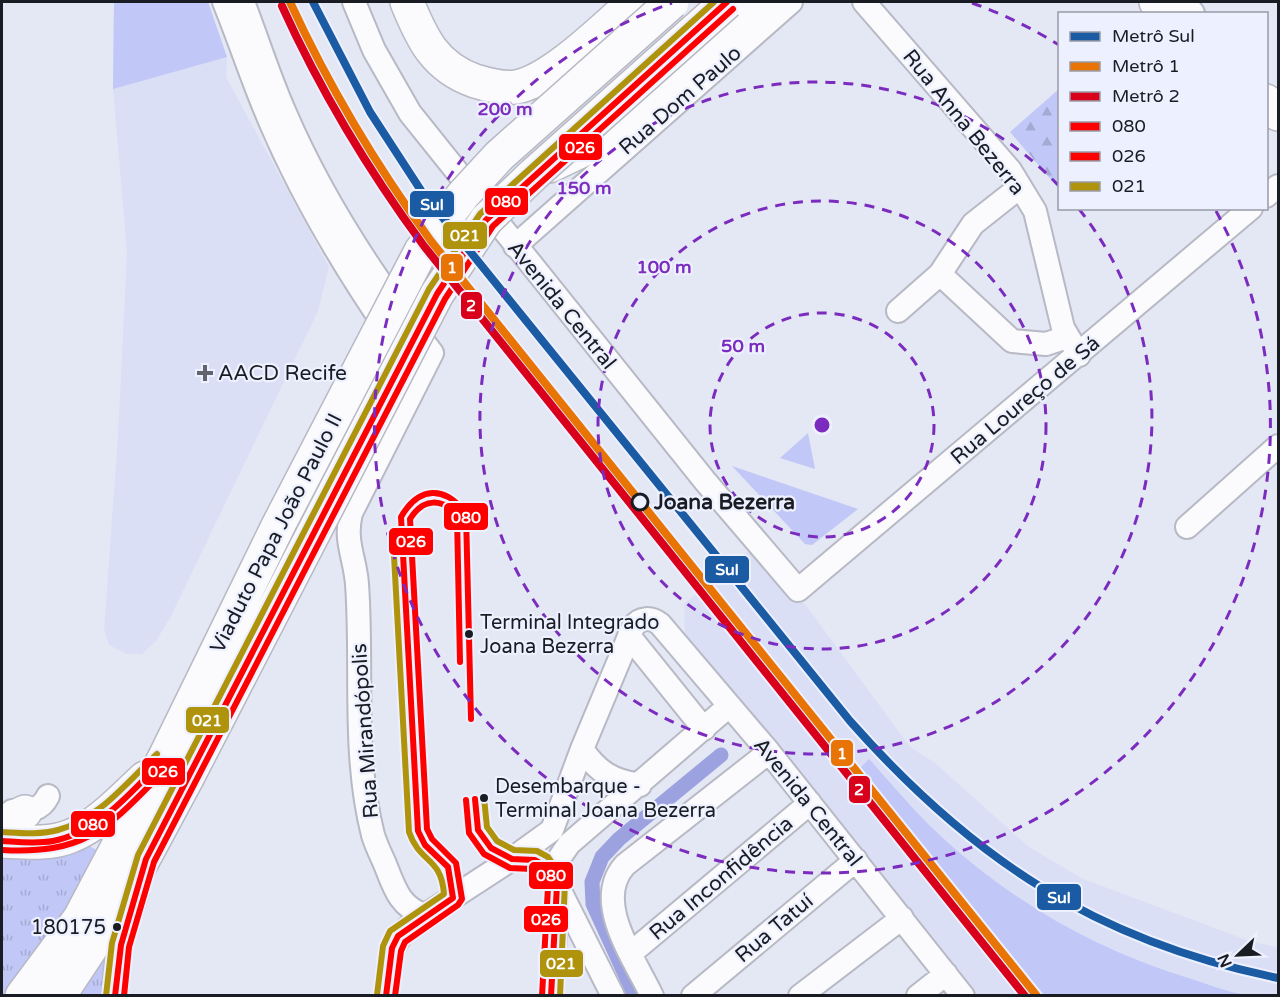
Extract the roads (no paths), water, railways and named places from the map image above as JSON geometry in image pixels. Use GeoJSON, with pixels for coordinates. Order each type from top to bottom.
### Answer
{"type":"FeatureCollection","features":[{"type":"Feature","properties":{"kind":"highway"},"geometry":{"type":"LineString","coordinates":[[407,2],[431,50],[451,71],[496,87],[516,87],[552,70],[634,2]]}},
{"type":"Feature","properties":{"kind":"highway","name":"Viaduto Papa João Paulo II"},"geometry":{"type":"LineString","coordinates":[[59,996],[116,910],[146,859],[171,766],[279,524],[421,250],[463,195],[499,156],[672,2]]}},
{"type":"Feature","properties":{"kind":"highway","name":"Viaduto Papa João Paulo II"},"geometry":{"type":"LineString","coordinates":[[22,996],[80,918],[171,766],[437,294],[486,220],[534,174],[727,2]]}},
{"type":"Feature","properties":{"kind":"highway"},"geometry":{"type":"LineString","coordinates":[[534,174],[591,146],[757,2]]}},
{"type":"Feature","properties":{"kind":"highway"},"geometry":{"type":"LineString","coordinates":[[2,841],[46,842],[71,836],[171,766]]}},
{"type":"Feature","properties":{"kind":"street"},"geometry":{"type":"LineString","coordinates":[[224,2],[270,121],[316,218],[365,296],[421,373],[432,353],[373,272],[327,197],[285,114],[243,2]]}},
{"type":"Feature","properties":{"kind":"street","name":"Avenida Central"},"geometry":{"type":"LineString","coordinates":[[354,2],[374,50],[410,113],[515,246],[798,590]]}},
{"type":"Feature","properties":{"kind":"street","name":"Rua Dom Paulo"},"geometry":{"type":"LineString","coordinates":[[515,246],[791,2]]}},
{"type":"Feature","properties":{"kind":"street","name":"Rua Anna Bezerra"},"geometry":{"type":"LineString","coordinates":[[864,2],[998,156],[1035,211],[1060,318],[1073,346]]}},
{"type":"Feature","properties":{"kind":"street"},"geometry":{"type":"LineString","coordinates":[[898,311],[940,274],[973,224],[1020,187]]}},
{"type":"Feature","properties":{"kind":"street","name":"Rua Loureço de Sá"},"geometry":{"type":"LineString","coordinates":[[798,590],[1073,346],[1248,210]]}},
{"type":"Feature","properties":{"kind":"street"},"geometry":{"type":"LineString","coordinates":[[940,274],[1012,341],[1073,346]]}},
{"type":"Feature","properties":{"kind":"street","name":"Rua Mirandópolis"},"geometry":{"type":"LineString","coordinates":[[421,373],[351,513],[348,527],[349,546],[357,583],[360,724],[366,800],[373,837],[398,894],[406,906],[425,915]]}},
{"type":"Feature","properties":{"kind":"street"},"geometry":{"type":"LineString","coordinates":[[1187,527],[1278,446]]}},
{"type":"Feature","properties":{"kind":"street","name":"Avenida Central"},"geometry":{"type":"LineString","coordinates":[[629,636],[634,624],[645,619],[660,624],[770,752],[963,996]]}},
{"type":"Feature","properties":{"kind":"street"},"geometry":{"type":"LineString","coordinates":[[386,996],[392,948],[398,936],[425,915],[512,859],[552,830],[582,749],[629,636],[704,729]]}},
{"type":"Feature","properties":{"kind":"street"},"geometry":{"type":"LineString","coordinates":[[551,996],[558,866],[566,848],[729,706]]}},
{"type":"Feature","properties":{"kind":"street"},"geometry":{"type":"LineString","coordinates":[[582,749],[593,765],[612,779],[640,785]]}},
{"type":"Feature","properties":{"kind":"street"},"geometry":{"type":"LineString","coordinates":[[652,996],[612,910],[611,892],[615,876],[625,865],[770,752]]}},
{"type":"Feature","properties":{"kind":"street","name":"Rua Inconfidência"},"geometry":{"type":"LineString","coordinates":[[631,953],[810,803]]}},
{"type":"Feature","properties":{"kind":"street"},"geometry":{"type":"LineString","coordinates":[[115,996],[114,979],[117,958],[146,859]]}},
{"type":"Feature","properties":{"kind":"street"},"geometry":{"type":"LineString","coordinates":[[512,859],[535,860],[544,865],[557,885],[613,996]]}},
{"type":"Feature","properties":{"kind":"street","name":"Rua Tatuí"},"geometry":{"type":"LineString","coordinates":[[693,996],[856,860]]}},
{"type":"Feature","properties":{"kind":"street"},"geometry":{"type":"LineString","coordinates":[[800,996],[902,918]]}},
{"type":"Feature","properties":{"kind":"street"},"geometry":{"type":"LineString","coordinates":[[918,996],[946,974]]}},
{"type":"Feature","properties":{"kind":"waterway"},"geometry":{"type":"LineString","coordinates":[[635,996],[593,904],[592,882],[602,857],[619,839],[721,755]]}},
{"type":"Feature","properties":{"kind":"metro line","name":"1"},"geometry":{"type":"LineString","coordinates":[[290,2],[354,125],[431,241],[1037,996]]}},
{"type":"Feature","properties":{"kind":"metro line","name":"Sul"},"geometry":{"type":"LineString","coordinates":[[313,2],[370,112],[422,192],[850,721],[896,770],[943,814],[991,853],[1042,887],[1095,917],[1152,942],[1212,962],[1278,978]]}},
{"type":"Feature","properties":{"kind":"metro line","name":"2"},"geometry":{"type":"LineString","coordinates":[[282,6],[329,100],[384,189],[424,246],[1025,996]]}},
{"type":"Feature","properties":{"kind":"place","name":"AACD Recife"},"geometry":{"type":"Point","coordinates":[205,373]}},
{"type":"Feature","properties":{"kind":"place","name":"Joana Bezerra"},"geometry":{"type":"Point","coordinates":[640,502]}},
{"type":"Feature","properties":{"kind":"place","name":"Terminal Integrado Joana Bezerra"},"geometry":{"type":"Point","coordinates":[469,634]}},
{"type":"Feature","properties":{"kind":"place","name":"Desembarque - Terminal Joana Bezerra"},"geometry":{"type":"Point","coordinates":[484,798]}},
{"type":"Feature","properties":{"kind":"place","name":"180175"},"geometry":{"type":"Point","coordinates":[117,927]}}]}
